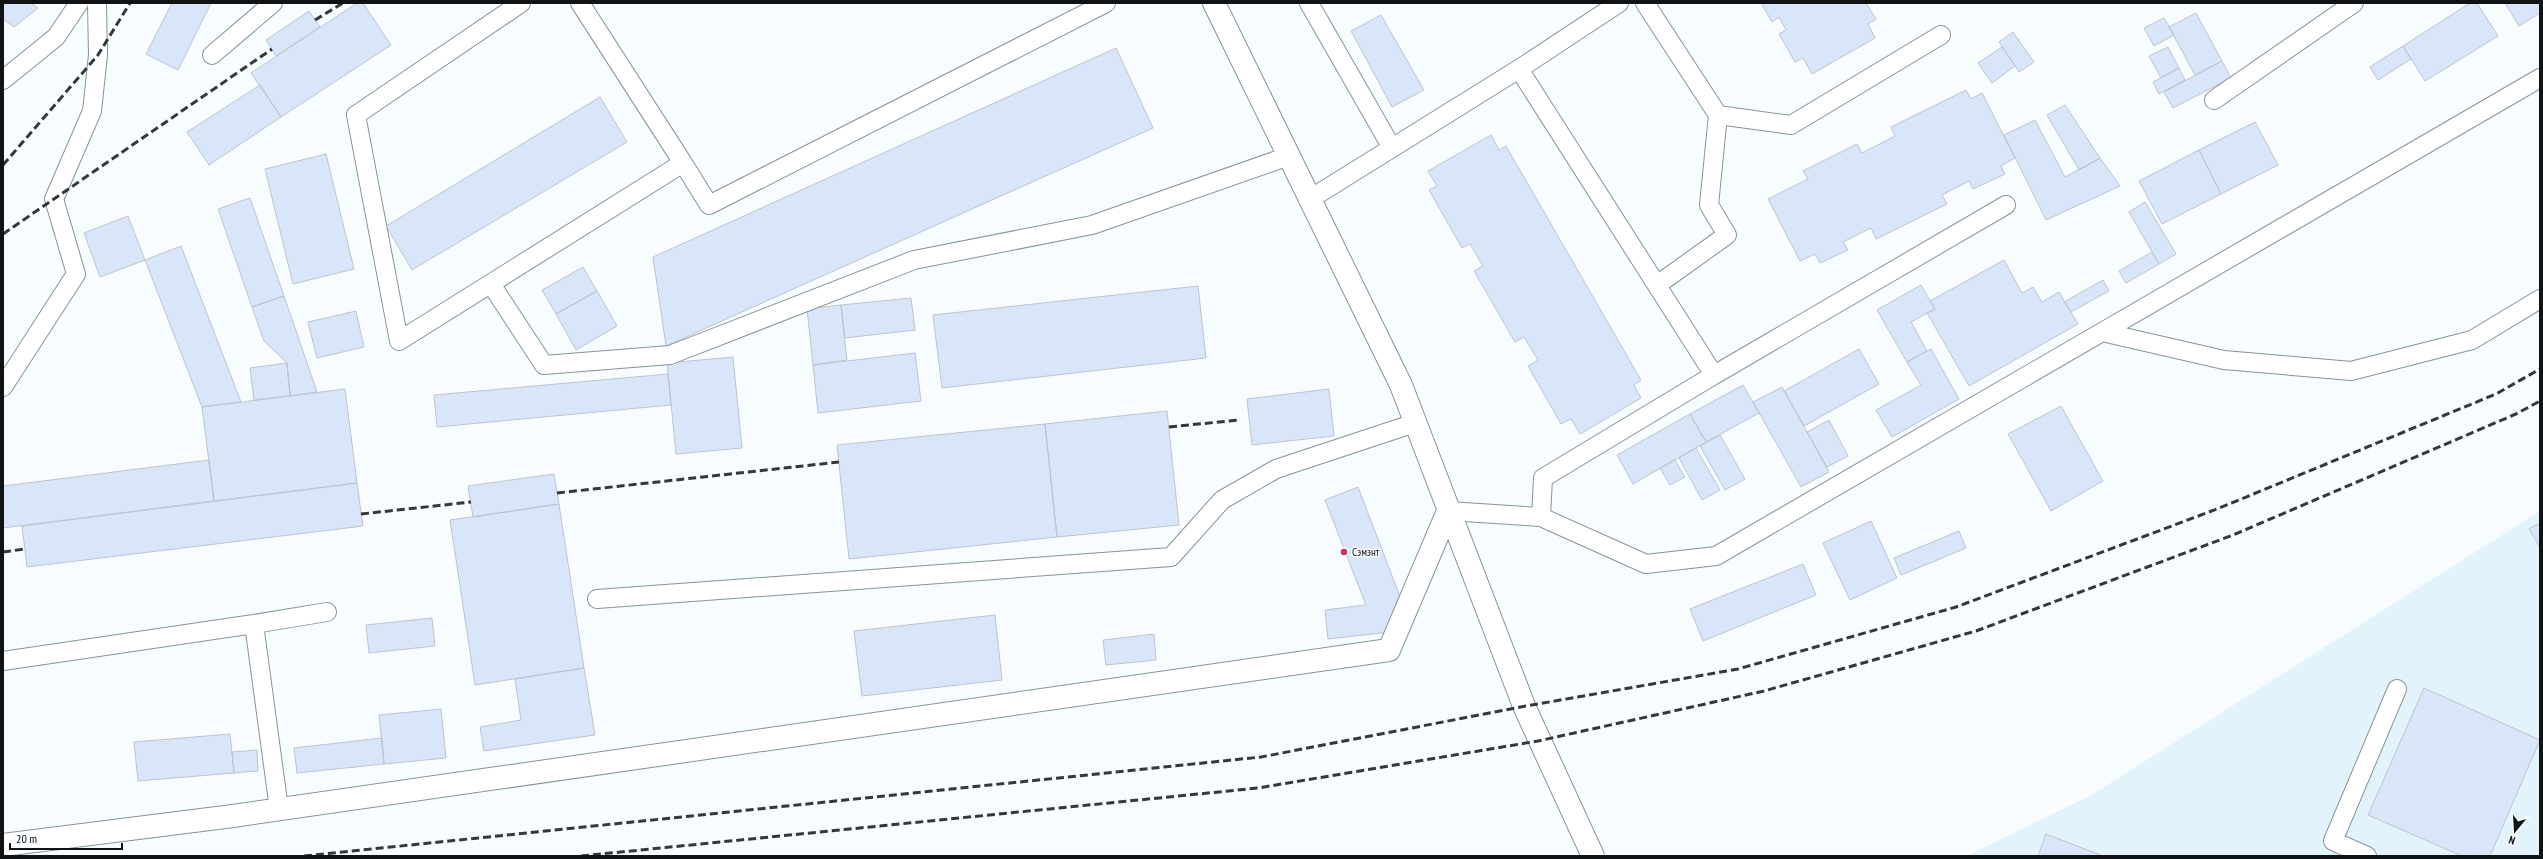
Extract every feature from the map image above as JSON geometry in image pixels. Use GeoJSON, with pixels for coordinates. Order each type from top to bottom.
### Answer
{"type":"FeatureCollection","features":[{"type":"Feature","properties":{"kind":"street"},"geometry":{"type":"LineString","coordinates":[[1214,3],[1401,385],[1532,727],[1593,856]]}},
{"type":"Feature","properties":{"kind":"street"},"geometry":{"type":"LineString","coordinates":[[3,845],[279,809],[1389,650],[1448,511]]}},
{"type":"Feature","properties":{"kind":"lane"},"geometry":{"type":"LineString","coordinates":[[3,80],[56,37],[79,3]]}},
{"type":"Feature","properties":{"kind":"lane"},"geometry":{"type":"LineString","coordinates":[[3,387],[76,274],[54,199],[92,111],[98,55],[97,3]]}},
{"type":"Feature","properties":{"kind":"lane"},"geometry":{"type":"LineString","coordinates":[[212,55],[273,3]]}},
{"type":"Feature","properties":{"kind":"lane"},"geometry":{"type":"LineString","coordinates":[[521,3],[356,115],[399,341],[684,164]]}},
{"type":"Feature","properties":{"kind":"lane"},"geometry":{"type":"LineString","coordinates":[[580,3],[709,205],[1106,3]]}},
{"type":"Feature","properties":{"kind":"lane"},"geometry":{"type":"LineString","coordinates":[[1309,3],[1392,148]]}},
{"type":"Feature","properties":{"kind":"lane"},"geometry":{"type":"LineString","coordinates":[[1310,199],[1519,69],[1619,3]]}},
{"type":"Feature","properties":{"kind":"lane"},"geometry":{"type":"LineString","coordinates":[[1645,3],[1718,115],[1709,204],[1727,235],[1657,285]]}},
{"type":"Feature","properties":{"kind":"lane"},"geometry":{"type":"LineString","coordinates":[[2214,100],[2354,3]]}},
{"type":"Feature","properties":{"kind":"lane"},"geometry":{"type":"LineString","coordinates":[[1718,115],[1791,125],[1941,35]]}},
{"type":"Feature","properties":{"kind":"lane"},"geometry":{"type":"LineString","coordinates":[[1519,69],[1714,375]]}},
{"type":"Feature","properties":{"kind":"lane"},"geometry":{"type":"LineString","coordinates":[[1448,511],[1541,517],[1646,564],[1716,556],[2540,78]]}},
{"type":"Feature","properties":{"kind":"lane"},"geometry":{"type":"LineString","coordinates":[[491,284],[544,365],[670,355],[914,260],[1092,225],[1289,156]]}},
{"type":"Feature","properties":{"kind":"lane"},"geometry":{"type":"LineString","coordinates":[[1541,517],[1543,478],[1714,375],[2006,205]]}},
{"type":"Feature","properties":{"kind":"lane"},"geometry":{"type":"LineString","coordinates":[[2102,332],[2224,360],[2351,372],[2472,340],[2540,299]]}},
{"type":"Feature","properties":{"kind":"lane"},"geometry":{"type":"LineString","coordinates":[[597,599],[1171,557],[1222,500],[1276,469],[1415,423]]}},
{"type":"Feature","properties":{"kind":"lane"},"geometry":{"type":"LineString","coordinates":[[3,661],[327,612]]}},
{"type":"Feature","properties":{"kind":"lane"},"geometry":{"type":"LineString","coordinates":[[254,624],[279,809]]}},
{"type":"Feature","properties":{"kind":"lane"},"geometry":{"type":"LineString","coordinates":[[2367,856],[2333,841],[2397,689]]}},
{"type":"Feature","properties":{"kind":"shaded area"},"geometry":{"type":"Polygon","coordinates":[[[2540,511],[2540,856],[1966,856],[2090,796],[2540,511]]]}},
{"type":"Feature","properties":{"kind":"building"},"geometry":{"type":"Polygon","coordinates":[[[3,3],[31,3],[38,8],[14,27],[3,19],[3,3]]]}},
{"type":"Feature","properties":{"kind":"building"},"geometry":{"type":"Polygon","coordinates":[[[172,3],[211,3],[178,70],[146,54],[172,3]]]}},
{"type":"Feature","properties":{"kind":"building"},"geometry":{"type":"Polygon","coordinates":[[[357,3],[363,3],[391,45],[281,117],[251,73],[357,3]]]}},
{"type":"Feature","properties":{"kind":"building"},"geometry":{"type":"Polygon","coordinates":[[[1761,3],[1866,3],[1876,19],[1868,24],[1875,38],[1812,74],[1803,58],[1795,62],[1779,34],[1786,30],[1779,17],[1772,22],[1761,3]]]}},
{"type":"Feature","properties":{"kind":"building"},"geometry":{"type":"Polygon","coordinates":[[[2470,3],[2477,3],[2498,36],[2425,81],[2403,46],[2470,3]]]}},
{"type":"Feature","properties":{"kind":"building"},"geometry":{"type":"Polygon","coordinates":[[[2505,3],[2540,3],[2540,13],[2519,26],[2505,3]]]}},
{"type":"Feature","properties":{"kind":"building"},"geometry":{"type":"Polygon","coordinates":[[[309,11],[320,27],[276,56],[266,40],[309,11]]]}},
{"type":"Feature","properties":{"kind":"building"},"geometry":{"type":"Polygon","coordinates":[[[2196,13],[2222,61],[2195,75],[2169,27],[2196,13]]]}},
{"type":"Feature","properties":{"kind":"building"},"geometry":{"type":"Polygon","coordinates":[[[1381,15],[1424,90],[1392,107],[1351,31],[1381,15]]]}},
{"type":"Feature","properties":{"kind":"building"},"geometry":{"type":"Polygon","coordinates":[[[2164,18],[2174,35],[2154,46],[2144,28],[2164,18]]]}},
{"type":"Feature","properties":{"kind":"building"},"geometry":{"type":"Polygon","coordinates":[[[2013,32],[2034,62],[2019,72],[1999,42],[2013,32]]]}},
{"type":"Feature","properties":{"kind":"building"},"geometry":{"type":"Polygon","coordinates":[[[2403,46],[2411,59],[2378,80],[2370,67],[2403,46]]]}},
{"type":"Feature","properties":{"kind":"building"},"geometry":{"type":"Polygon","coordinates":[[[2002,47],[2015,66],[1992,83],[1978,63],[2002,47]]]}},
{"type":"Feature","properties":{"kind":"building"},"geometry":{"type":"Polygon","coordinates":[[[2168,47],[2179,68],[2161,78],[2149,56],[2168,47]]]}},
{"type":"Feature","properties":{"kind":"building"},"geometry":{"type":"Polygon","coordinates":[[[1116,48],[1153,128],[666,346],[653,257],[1116,48]]]}},
{"type":"Feature","properties":{"kind":"building"},"geometry":{"type":"Polygon","coordinates":[[[2222,61],[2231,78],[2173,108],[2164,92],[2222,61]]]}},
{"type":"Feature","properties":{"kind":"building"},"geometry":{"type":"Polygon","coordinates":[[[2179,68],[2185,80],[2159,94],[2153,82],[2179,68]]]}},
{"type":"Feature","properties":{"kind":"building"},"geometry":{"type":"Polygon","coordinates":[[[260,85],[281,117],[209,165],[187,132],[260,85]]]}},
{"type":"Feature","properties":{"kind":"building"},"geometry":{"type":"Polygon","coordinates":[[[1966,90],[1971,99],[1982,93],[2015,158],[2001,166],[2005,174],[1973,189],[1969,181],[1942,195],[1947,204],[1876,239],[1871,228],[1843,242],[1848,250],[1820,263],[1815,254],[1800,261],[1768,199],[1808,179],[1803,171],[1857,144],[1862,153],[1895,136],[1891,127],[1966,90]]]}},
{"type":"Feature","properties":{"kind":"building"},"geometry":{"type":"Polygon","coordinates":[[[600,97],[627,142],[412,270],[386,226],[600,97]]]}},
{"type":"Feature","properties":{"kind":"building"},"geometry":{"type":"Polygon","coordinates":[[[2065,105],[2100,158],[2079,170],[2047,115],[2065,105]]]}},
{"type":"Feature","properties":{"kind":"building"},"geometry":{"type":"Polygon","coordinates":[[[2035,120],[2065,177],[2100,158],[2120,186],[2046,220],[2004,135],[2035,120]]]}},
{"type":"Feature","properties":{"kind":"building"},"geometry":{"type":"Polygon","coordinates":[[[2255,122],[2278,165],[2221,194],[2199,150],[2255,122]]]}},
{"type":"Feature","properties":{"kind":"building"},"geometry":{"type":"Polygon","coordinates":[[[1491,135],[1499,150],[1506,146],[1641,380],[1634,385],[1641,398],[1580,434],[1571,419],[1561,424],[1528,366],[1538,360],[1524,337],[1515,342],[1474,271],[1483,266],[1470,244],[1462,248],[1429,190],[1437,186],[1428,171],[1491,135]]]}},
{"type":"Feature","properties":{"kind":"building"},"geometry":{"type":"Polygon","coordinates":[[[2199,150],[2221,194],[2162,224],[2139,181],[2199,150]]]}},
{"type":"Feature","properties":{"kind":"building"},"geometry":{"type":"Polygon","coordinates":[[[326,154],[354,269],[293,284],[265,169],[326,154]]]}},
{"type":"Feature","properties":{"kind":"building"},"geometry":{"type":"Polygon","coordinates":[[[250,198],[284,296],[252,307],[218,209],[250,198]]]}},
{"type":"Feature","properties":{"kind":"building"},"geometry":{"type":"Polygon","coordinates":[[[2145,202],[2176,254],[2159,264],[2129,212],[2145,202]]]}},
{"type":"Feature","properties":{"kind":"building"},"geometry":{"type":"Polygon","coordinates":[[[128,216],[145,260],[100,277],[84,233],[128,216]]]}},
{"type":"Feature","properties":{"kind":"building"},"geometry":{"type":"Polygon","coordinates":[[[181,246],[241,402],[202,407],[145,260],[181,246]]]}},
{"type":"Feature","properties":{"kind":"building"},"geometry":{"type":"Polygon","coordinates":[[[2152,252],[2159,264],[2126,283],[2119,271],[2152,252]]]}},
{"type":"Feature","properties":{"kind":"building"},"geometry":{"type":"Polygon","coordinates":[[[2004,260],[2022,293],[2033,287],[2042,302],[2059,292],[2078,324],[1969,386],[1927,313],[1935,309],[1930,301],[2004,260]]]}},
{"type":"Feature","properties":{"kind":"building"},"geometry":{"type":"Polygon","coordinates":[[[583,267],[597,291],[556,314],[542,290],[583,267]]]}},
{"type":"Feature","properties":{"kind":"building"},"geometry":{"type":"Polygon","coordinates":[[[2103,280],[2109,291],[2071,312],[2064,302],[2103,280]]]}},
{"type":"Feature","properties":{"kind":"building"},"geometry":{"type":"Polygon","coordinates":[[[1921,285],[1935,309],[1911,322],[1927,351],[1907,362],[1877,310],[1921,285]]]}},
{"type":"Feature","properties":{"kind":"building"},"geometry":{"type":"Polygon","coordinates":[[[1198,286],[1206,358],[942,388],[933,315],[1198,286]]]}},
{"type":"Feature","properties":{"kind":"building"},"geometry":{"type":"Polygon","coordinates":[[[597,291],[617,326],[576,350],[556,314],[597,291]]]}},
{"type":"Feature","properties":{"kind":"building"},"geometry":{"type":"Polygon","coordinates":[[[284,296],[317,392],[290,396],[287,363],[264,341],[252,307],[284,296]]]}},
{"type":"Feature","properties":{"kind":"building"},"geometry":{"type":"Polygon","coordinates":[[[911,298],[915,330],[845,338],[841,305],[911,298]]]}},
{"type":"Feature","properties":{"kind":"building"},"geometry":{"type":"Polygon","coordinates":[[[841,305],[847,360],[813,365],[807,309],[841,305]]]}},
{"type":"Feature","properties":{"kind":"building"},"geometry":{"type":"Polygon","coordinates":[[[356,311],[364,347],[317,358],[308,322],[356,311]]]}},
{"type":"Feature","properties":{"kind":"building"},"geometry":{"type":"Polygon","coordinates":[[[1859,349],[1879,384],[1804,426],[1784,391],[1859,349]]]}},
{"type":"Feature","properties":{"kind":"building"},"geometry":{"type":"Polygon","coordinates":[[[1931,349],[1959,399],[1892,437],[1876,410],[1921,385],[1907,362],[1931,349]]]}},
{"type":"Feature","properties":{"kind":"building"},"geometry":{"type":"Polygon","coordinates":[[[915,353],[921,401],[818,413],[813,365],[915,353]]]}},
{"type":"Feature","properties":{"kind":"building"},"geometry":{"type":"Polygon","coordinates":[[[733,357],[742,448],[676,454],[667,363],[733,357]]]}},
{"type":"Feature","properties":{"kind":"building"},"geometry":{"type":"Polygon","coordinates":[[[287,363],[290,396],[254,400],[250,368],[287,363]]]}},
{"type":"Feature","properties":{"kind":"building"},"geometry":{"type":"Polygon","coordinates":[[[668,374],[671,405],[437,427],[434,395],[668,374]]]}},
{"type":"Feature","properties":{"kind":"building"},"geometry":{"type":"Polygon","coordinates":[[[1743,385],[1759,413],[1706,442],[1690,414],[1743,385]]]}},
{"type":"Feature","properties":{"kind":"building"},"geometry":{"type":"Polygon","coordinates":[[[1782,387],[1829,472],[1801,487],[1753,402],[1782,387]]]}},
{"type":"Feature","properties":{"kind":"building"},"geometry":{"type":"Polygon","coordinates":[[[345,389],[357,483],[214,501],[202,407],[345,389]]]}},
{"type":"Feature","properties":{"kind":"building"},"geometry":{"type":"Polygon","coordinates":[[[1329,389],[1334,436],[1252,445],[1247,399],[1329,389]]]}},
{"type":"Feature","properties":{"kind":"building"},"geometry":{"type":"Polygon","coordinates":[[[2061,406],[2103,481],[2051,511],[2008,434],[2061,406]]]}},
{"type":"Feature","properties":{"kind":"building"},"geometry":{"type":"Polygon","coordinates":[[[1167,411],[1179,525],[1057,537],[1045,424],[1167,411]]]}},
{"type":"Feature","properties":{"kind":"building"},"geometry":{"type":"Polygon","coordinates":[[[1690,414],[1706,442],[1633,484],[1617,455],[1690,414]]]}},
{"type":"Feature","properties":{"kind":"building"},"geometry":{"type":"Polygon","coordinates":[[[1829,420],[1848,456],[1827,467],[1807,432],[1829,420]]]}},
{"type":"Feature","properties":{"kind":"building"},"geometry":{"type":"Polygon","coordinates":[[[1045,424],[1057,537],[849,559],[837,445],[1045,424]]]}},
{"type":"Feature","properties":{"kind":"building"},"geometry":{"type":"Polygon","coordinates":[[[1720,435],[1745,479],[1725,490],[1700,446],[1720,435]]]}},
{"type":"Feature","properties":{"kind":"building"},"geometry":{"type":"Polygon","coordinates":[[[1696,448],[1720,490],[1702,500],[1679,458],[1696,448]]]}},
{"type":"Feature","properties":{"kind":"building"},"geometry":{"type":"Polygon","coordinates":[[[209,460],[214,501],[3,528],[3,486],[209,460]]]}},
{"type":"Feature","properties":{"kind":"building"},"geometry":{"type":"Polygon","coordinates":[[[1675,460],[1685,477],[1670,485],[1660,468],[1675,460]]]}},
{"type":"Feature","properties":{"kind":"building"},"geometry":{"type":"Polygon","coordinates":[[[554,474],[559,504],[473,517],[468,486],[554,474]]]}},
{"type":"Feature","properties":{"kind":"building"},"geometry":{"type":"Polygon","coordinates":[[[357,483],[363,526],[27,567],[22,526],[357,483]]]}},
{"type":"Feature","properties":{"kind":"building"},"geometry":{"type":"Polygon","coordinates":[[[1358,487],[1401,599],[1391,632],[1328,639],[1325,610],[1366,605],[1325,500],[1358,487]]]}},
{"type":"Feature","properties":{"kind":"building"},"geometry":{"type":"Polygon","coordinates":[[[559,504],[584,668],[475,685],[450,520],[559,504]]]}},
{"type":"Feature","properties":{"kind":"building"},"geometry":{"type":"Polygon","coordinates":[[[1871,521],[1897,578],[1850,600],[1823,543],[1871,521]]]}},
{"type":"Feature","properties":{"kind":"building"},"geometry":{"type":"Polygon","coordinates":[[[2540,523],[2540,547],[2529,529],[2540,523]]]}},
{"type":"Feature","properties":{"kind":"building"},"geometry":{"type":"Polygon","coordinates":[[[1959,531],[1966,548],[1901,575],[1894,558],[1959,531]]]}},
{"type":"Feature","properties":{"kind":"building"},"geometry":{"type":"Polygon","coordinates":[[[1803,564],[1816,595],[1703,641],[1690,609],[1803,564]]]}},
{"type":"Feature","properties":{"kind":"building"},"geometry":{"type":"Polygon","coordinates":[[[995,615],[1002,680],[862,696],[854,631],[995,615]]]}},
{"type":"Feature","properties":{"kind":"building"},"geometry":{"type":"Polygon","coordinates":[[[432,618],[435,646],[369,653],[366,625],[432,618]]]}},
{"type":"Feature","properties":{"kind":"building"},"geometry":{"type":"Polygon","coordinates":[[[1154,634],[1156,660],[1106,665],[1103,640],[1154,634]]]}},
{"type":"Feature","properties":{"kind":"building"},"geometry":{"type":"Polygon","coordinates":[[[584,668],[595,735],[484,751],[480,727],[521,720],[515,679],[584,668]]]}},
{"type":"Feature","properties":{"kind":"building"},"geometry":{"type":"Polygon","coordinates":[[[2424,688],[2540,740],[2490,856],[2462,856],[2368,815],[2424,688]]]}},
{"type":"Feature","properties":{"kind":"building"},"geometry":{"type":"Polygon","coordinates":[[[441,709],[446,758],[384,764],[379,715],[441,709]]]}},
{"type":"Feature","properties":{"kind":"building"},"geometry":{"type":"Polygon","coordinates":[[[230,734],[234,773],[138,781],[134,742],[230,734]]]}},
{"type":"Feature","properties":{"kind":"building"},"geometry":{"type":"Polygon","coordinates":[[[382,738],[384,764],[297,773],[294,748],[382,738]]]}},
{"type":"Feature","properties":{"kind":"building"},"geometry":{"type":"Polygon","coordinates":[[[257,750],[258,771],[234,773],[232,752],[257,750]]]}},
{"type":"Feature","properties":{"kind":"building"},"geometry":{"type":"Polygon","coordinates":[[[2046,834],[2103,856],[2038,856],[2046,834]]]}},
{"type":"Feature","properties":{"kind":"railway"},"geometry":{"type":"LineString","coordinates":[[3,165],[98,55],[130,3]]}},
{"type":"Feature","properties":{"kind":"railway"},"geometry":{"type":"LineString","coordinates":[[315,20],[343,3]]}},
{"type":"Feature","properties":{"kind":"railway"},"geometry":{"type":"LineString","coordinates":[[3,234],[272,49]]}},
{"type":"Feature","properties":{"kind":"railway"},"geometry":{"type":"LineString","coordinates":[[304,856],[1261,757],[1526,706],[1738,669],[1956,607],[2217,509],[2496,394],[2540,369]]}},
{"type":"Feature","properties":{"kind":"railway"},"geometry":{"type":"LineString","coordinates":[[581,856],[1258,788],[1538,741],[1764,691],[1976,631],[2233,535],[2516,414],[2540,401]]}},
{"type":"Feature","properties":{"kind":"railway"},"geometry":{"type":"LineString","coordinates":[[1169,427],[1239,420]]}},
{"type":"Feature","properties":{"kind":"railway"},"geometry":{"type":"LineString","coordinates":[[557,493],[839,462]]}},
{"type":"Feature","properties":{"kind":"railway"},"geometry":{"type":"LineString","coordinates":[[361,514],[471,502]]}},
{"type":"Feature","properties":{"kind":"railway"},"geometry":{"type":"LineString","coordinates":[[3,552],[25,549]]}},
{"type":"Feature","properties":{"kind":"place","name":"Сэмэнт"},"geometry":{"type":"Point","coordinates":[1344,552]}}]}
